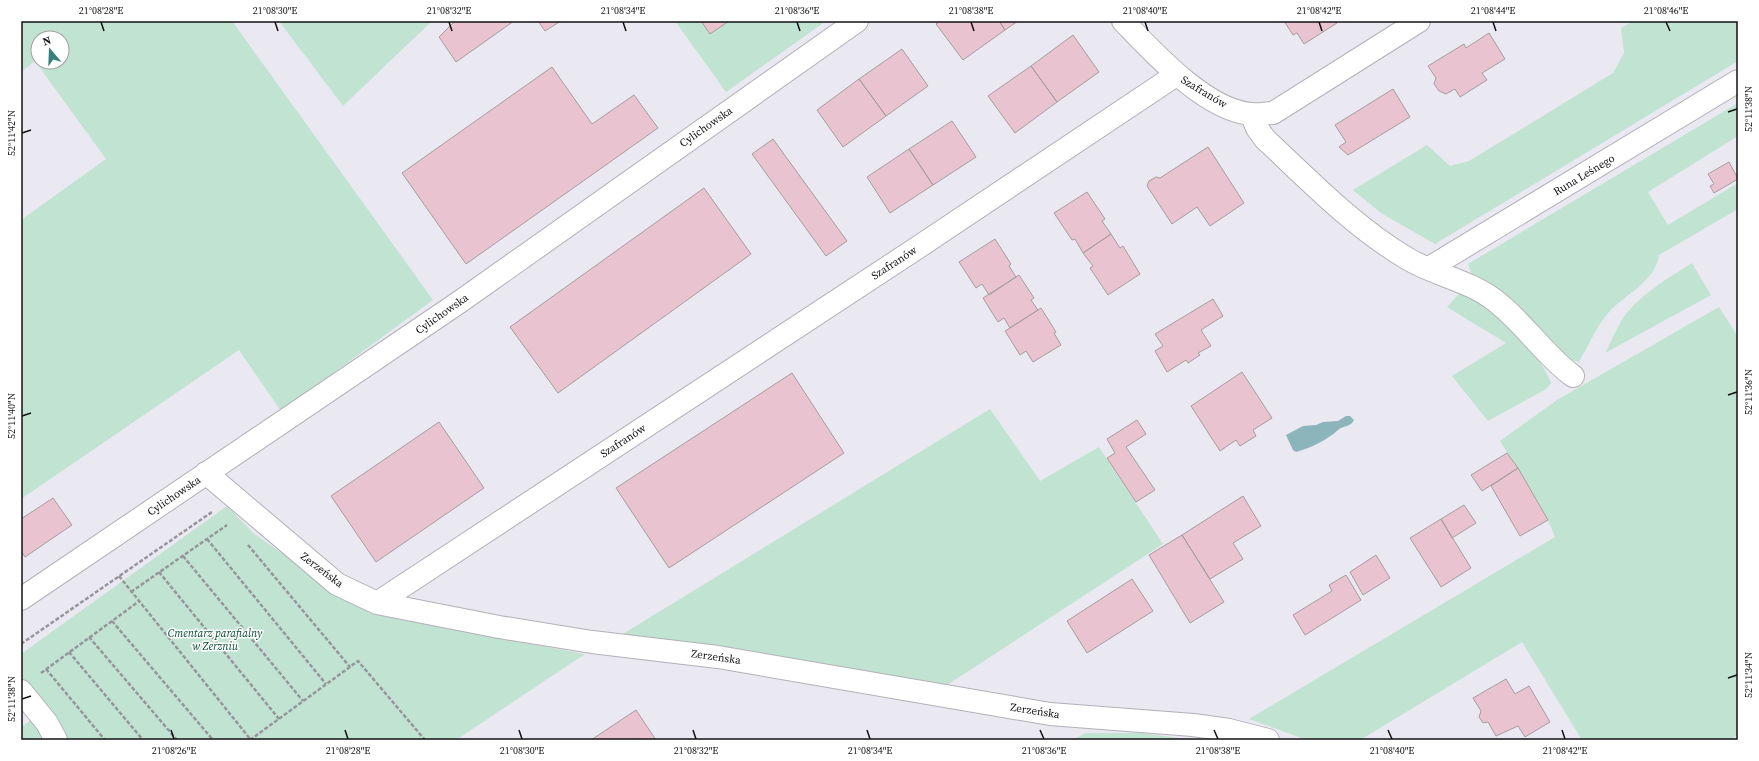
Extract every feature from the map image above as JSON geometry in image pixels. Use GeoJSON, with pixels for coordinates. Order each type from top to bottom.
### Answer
{"type":"FeatureCollection","features":[{"type":"Feature","properties":{"kind":"street","name":"Cylichowska"},"geometry":{"type":"LineString","coordinates":[[21,600],[458,303],[858,21]]}},
{"type":"Feature","properties":{"kind":"street"},"geometry":{"type":"LineString","coordinates":[[1123,21],[1176,75]]}},
{"type":"Feature","properties":{"kind":"street","name":"Szafranów"},"geometry":{"type":"LineString","coordinates":[[377,603],[917,248],[1176,75],[1212,99],[1235,110],[1251,114],[1272,113],[1419,21]]}},
{"type":"Feature","properties":{"kind":"street","name":"Runa Leśnego"},"geometry":{"type":"LineString","coordinates":[[1429,268],[1738,81]]}},
{"type":"Feature","properties":{"kind":"street"},"geometry":{"type":"LineString","coordinates":[[1251,114],[1257,128],[1266,139],[1342,213],[1373,237],[1410,260],[1476,289],[1494,300],[1525,328],[1552,359],[1573,376]]}},
{"type":"Feature","properties":{"kind":"street","name":"Zerzeńska"},"geometry":{"type":"LineString","coordinates":[[206,473],[337,584],[377,603],[507,628],[592,642],[718,657],[1050,714],[1193,725],[1229,730],[1268,740]]}},
{"type":"Feature","properties":{"kind":"street"},"geometry":{"type":"LineString","coordinates":[[21,691],[47,723],[56,740]]}},
{"type":"Feature","properties":{"kind":"path"},"geometry":{"type":"LineString","coordinates":[[21,644],[234,496]]}},
{"type":"Feature","properties":{"kind":"path"},"geometry":{"type":"LineString","coordinates":[[131,592],[230,523]]}},
{"type":"Feature","properties":{"kind":"path"},"geometry":{"type":"LineString","coordinates":[[207,539],[326,684]]}},
{"type":"Feature","properties":{"kind":"path"},"geometry":{"type":"LineString","coordinates":[[245,541],[350,667]]}},
{"type":"Feature","properties":{"kind":"path"},"geometry":{"type":"LineString","coordinates":[[183,556],[303,701]]}},
{"type":"Feature","properties":{"kind":"path"},"geometry":{"type":"LineString","coordinates":[[159,572],[279,719]]}},
{"type":"Feature","properties":{"kind":"path"},"geometry":{"type":"LineString","coordinates":[[119,576],[138,602],[251,740],[358,661],[425,740]]}},
{"type":"Feature","properties":{"kind":"path"},"geometry":{"type":"LineString","coordinates":[[40,674],[138,602]]}},
{"type":"Feature","properties":{"kind":"path"},"geometry":{"type":"LineString","coordinates":[[112,621],[212,740]]}},
{"type":"Feature","properties":{"kind":"path"},"geometry":{"type":"LineString","coordinates":[[89,637],[177,740]]}},
{"type":"Feature","properties":{"kind":"path"},"geometry":{"type":"LineString","coordinates":[[69,652],[143,740]]}},
{"type":"Feature","properties":{"kind":"path"},"geometry":{"type":"LineString","coordinates":[[46,669],[105,740]]}},
{"type":"Feature","properties":{"kind":"green space"},"geometry":{"type":"Polygon","coordinates":[[[21,21],[232,21],[433,300],[281,411],[239,350],[21,499],[21,220],[106,159],[42,70],[70,70],[70,30],[30,30],[30,65],[21,72],[21,21]]]}},
{"type":"Feature","properties":{"kind":"green space"},"geometry":{"type":"Polygon","coordinates":[[[279,21],[432,21],[343,106],[279,21]]]}},
{"type":"Feature","properties":{"kind":"green space"},"geometry":{"type":"Polygon","coordinates":[[[675,21],[826,21],[726,92],[675,21]]]}},
{"type":"Feature","properties":{"kind":"green space"},"geometry":{"type":"Polygon","coordinates":[[[1633,21],[1738,21],[1738,61],[1435,244],[1381,213],[1353,190],[1427,145],[1450,166],[1469,161],[1613,73],[1624,53],[1621,28],[1633,21]]]}},
{"type":"Feature","properties":{"kind":"green space"},"geometry":{"type":"Polygon","coordinates":[[[1738,103],[1738,136],[1648,192],[1668,225],[1738,183],[1738,209],[1659,255],[1651,274],[1644,282],[1612,309],[1601,322],[1579,362],[1566,358],[1472,274],[1468,264],[1738,103]]]}},
{"type":"Feature","properties":{"kind":"green space"},"geometry":{"type":"Polygon","coordinates":[[[1692,263],[1711,295],[1605,353],[1622,320],[1636,303],[1654,288],[1692,263]]]}},
{"type":"Feature","properties":{"kind":"green space"},"geometry":{"type":"Polygon","coordinates":[[[1460,293],[1478,300],[1502,318],[1532,351],[1547,373],[1551,383],[1546,389],[1488,421],[1452,376],[1506,343],[1447,307],[1460,293]]]}},
{"type":"Feature","properties":{"kind":"green space"},"geometry":{"type":"Polygon","coordinates":[[[1719,307],[1738,337],[1738,735],[1730,740],[1582,740],[1522,642],[1360,740],[1307,740],[1249,719],[1555,537],[1544,512],[1500,441],[1557,400],[1719,307]]]}},
{"type":"Feature","properties":{"kind":"green space"},"geometry":{"type":"Polygon","coordinates":[[[990,409],[1040,481],[1099,447],[1163,544],[944,687],[618,637],[990,409]]]}},
{"type":"Feature","properties":{"kind":"green space","name":"Cmentarz parafialny w Zerzniu"},"geometry":{"type":"Polygon","coordinates":[[[227,506],[253,533],[349,599],[397,619],[585,654],[456,740],[21,740],[21,727],[31,720],[21,708],[21,654],[227,506]]]}},
{"type":"Feature","properties":{"kind":"green space"},"geometry":{"type":"Polygon","coordinates":[[[1085,733],[1142,733],[1193,740],[1073,740],[1085,733]]]}},
{"type":"Feature","properties":{"kind":"water"},"geometry":{"type":"Polygon","coordinates":[[[1346,416],[1350,416],[1354,420],[1351,424],[1340,428],[1329,437],[1313,446],[1296,452],[1293,450],[1286,435],[1303,426],[1338,421],[1346,416]]]}},
{"type":"Feature","properties":{"kind":"building"},"geometry":{"type":"Polygon","coordinates":[[[455,21],[514,21],[456,62],[439,37],[455,21]]]}},
{"type":"Feature","properties":{"kind":"building"},"geometry":{"type":"Polygon","coordinates":[[[538,21],[561,21],[545,31],[538,21]]]}},
{"type":"Feature","properties":{"kind":"building"},"geometry":{"type":"Polygon","coordinates":[[[701,21],[729,21],[710,34],[701,21]]]}},
{"type":"Feature","properties":{"kind":"building"},"geometry":{"type":"Polygon","coordinates":[[[940,21],[999,21],[1005,30],[963,60],[936,24],[940,21]]]}},
{"type":"Feature","properties":{"kind":"building"},"geometry":{"type":"Polygon","coordinates":[[[999,21],[1018,21],[1005,30],[999,21]]]}},
{"type":"Feature","properties":{"kind":"building"},"geometry":{"type":"Polygon","coordinates":[[[1284,21],[1335,21],[1337,23],[1304,44],[1297,33],[1293,35],[1284,21]]]}},
{"type":"Feature","properties":{"kind":"building"},"geometry":{"type":"Polygon","coordinates":[[[1489,33],[1505,59],[1482,73],[1487,80],[1460,97],[1455,89],[1446,94],[1439,91],[1434,84],[1436,78],[1428,66],[1464,44],[1466,48],[1489,33]]]}},
{"type":"Feature","properties":{"kind":"building"},"geometry":{"type":"Polygon","coordinates":[[[1073,35],[1099,72],[1057,102],[1031,66],[1073,35]]]}},
{"type":"Feature","properties":{"kind":"building"},"geometry":{"type":"Polygon","coordinates":[[[902,49],[928,86],[886,116],[859,79],[902,49]]]}},
{"type":"Feature","properties":{"kind":"building"},"geometry":{"type":"Polygon","coordinates":[[[1031,66],[1057,102],[1015,133],[988,96],[1031,66]]]}},
{"type":"Feature","properties":{"kind":"building"},"geometry":{"type":"Polygon","coordinates":[[[552,67],[592,124],[634,95],[658,128],[466,264],[402,173],[552,67]]]}},
{"type":"Feature","properties":{"kind":"building"},"geometry":{"type":"Polygon","coordinates":[[[859,79],[886,116],[843,147],[817,110],[859,79]]]}},
{"type":"Feature","properties":{"kind":"building"},"geometry":{"type":"Polygon","coordinates":[[[1393,89],[1410,117],[1348,155],[1339,147],[1346,142],[1335,125],[1393,89]]]}},
{"type":"Feature","properties":{"kind":"building"},"geometry":{"type":"Polygon","coordinates":[[[952,121],[976,157],[933,185],[909,149],[952,121]]]}},
{"type":"Feature","properties":{"kind":"building"},"geometry":{"type":"Polygon","coordinates":[[[773,139],[847,241],[826,256],[752,154],[773,139]]]}},
{"type":"Feature","properties":{"kind":"building"},"geometry":{"type":"Polygon","coordinates":[[[1208,147],[1244,203],[1210,226],[1197,207],[1172,224],[1147,186],[1149,181],[1156,177],[1160,178],[1208,147]]]}},
{"type":"Feature","properties":{"kind":"building"},"geometry":{"type":"Polygon","coordinates":[[[909,149],[933,185],[890,213],[867,177],[909,149]]]}},
{"type":"Feature","properties":{"kind":"building"},"geometry":{"type":"Polygon","coordinates":[[[1729,162],[1738,179],[1714,193],[1710,186],[1714,184],[1708,174],[1729,162]]]}},
{"type":"Feature","properties":{"kind":"building"},"geometry":{"type":"Polygon","coordinates":[[[704,188],[751,254],[558,393],[510,327],[704,188]]]}},
{"type":"Feature","properties":{"kind":"building"},"geometry":{"type":"Polygon","coordinates":[[[1087,192],[1105,219],[1102,221],[1111,234],[1083,253],[1075,239],[1072,240],[1054,213],[1087,192]]]}},
{"type":"Feature","properties":{"kind":"building"},"geometry":{"type":"Polygon","coordinates":[[[1111,234],[1120,248],[1123,246],[1140,274],[1108,295],[1090,268],[1093,266],[1083,253],[1111,234]]]}},
{"type":"Feature","properties":{"kind":"building"},"geometry":{"type":"Polygon","coordinates":[[[995,239],[1011,264],[1009,266],[1016,277],[989,295],[982,284],[976,288],[959,262],[995,239]]]}},
{"type":"Feature","properties":{"kind":"building"},"geometry":{"type":"Polygon","coordinates":[[[1019,275],[1034,298],[1031,300],[1038,310],[1010,328],[1004,318],[998,322],[983,298],[1019,275]]]}},
{"type":"Feature","properties":{"kind":"building"},"geometry":{"type":"Polygon","coordinates":[[[1213,299],[1223,316],[1201,330],[1211,346],[1198,353],[1200,355],[1188,363],[1186,360],[1167,372],[1155,351],[1163,346],[1155,334],[1213,299]]]}},
{"type":"Feature","properties":{"kind":"building"},"geometry":{"type":"Polygon","coordinates":[[[1041,308],[1056,332],[1054,333],[1061,345],[1033,362],[1026,351],[1020,355],[1005,331],[1041,308]]]}},
{"type":"Feature","properties":{"kind":"building"},"geometry":{"type":"Polygon","coordinates":[[[1242,372],[1272,418],[1253,430],[1256,436],[1240,446],[1236,440],[1220,451],[1191,406],[1242,372]]]}},
{"type":"Feature","properties":{"kind":"building"},"geometry":{"type":"Polygon","coordinates":[[[792,373],[844,453],[669,568],[616,488],[792,373]]]}},
{"type":"Feature","properties":{"kind":"building"},"geometry":{"type":"Polygon","coordinates":[[[1137,420],[1146,434],[1126,447],[1155,490],[1136,502],[1107,458],[1115,453],[1107,439],[1137,420]]]}},
{"type":"Feature","properties":{"kind":"building"},"geometry":{"type":"Polygon","coordinates":[[[439,422],[484,488],[376,562],[331,496],[439,422]]]}},
{"type":"Feature","properties":{"kind":"building"},"geometry":{"type":"Polygon","coordinates":[[[1507,453],[1518,468],[1482,491],[1471,475],[1507,453]]]}},
{"type":"Feature","properties":{"kind":"building"},"geometry":{"type":"Polygon","coordinates":[[[1518,468],[1548,520],[1520,536],[1491,486],[1518,468]]]}},
{"type":"Feature","properties":{"kind":"building"},"geometry":{"type":"Polygon","coordinates":[[[1243,496],[1261,526],[1233,543],[1243,559],[1210,579],[1182,535],[1243,496]]]}},
{"type":"Feature","properties":{"kind":"building"},"geometry":{"type":"Polygon","coordinates":[[[53,498],[72,525],[25,557],[21,551],[21,519],[53,498]]]}},
{"type":"Feature","properties":{"kind":"building"},"geometry":{"type":"Polygon","coordinates":[[[1464,505],[1476,523],[1452,538],[1441,519],[1464,505]]]}},
{"type":"Feature","properties":{"kind":"building"},"geometry":{"type":"Polygon","coordinates":[[[1441,519],[1471,568],[1441,587],[1410,538],[1441,519]]]}},
{"type":"Feature","properties":{"kind":"building"},"geometry":{"type":"Polygon","coordinates":[[[1182,535],[1224,602],[1190,623],[1149,555],[1182,535]]]}},
{"type":"Feature","properties":{"kind":"building"},"geometry":{"type":"Polygon","coordinates":[[[1376,555],[1390,578],[1363,595],[1350,572],[1376,555]]]}},
{"type":"Feature","properties":{"kind":"building"},"geometry":{"type":"Polygon","coordinates":[[[1346,575],[1361,600],[1305,635],[1293,615],[1332,591],[1329,585],[1346,575]]]}},
{"type":"Feature","properties":{"kind":"building"},"geometry":{"type":"Polygon","coordinates":[[[1132,579],[1153,611],[1087,653],[1067,621],[1132,579]]]}},
{"type":"Feature","properties":{"kind":"building"},"geometry":{"type":"Polygon","coordinates":[[[1506,679],[1515,694],[1529,686],[1550,722],[1525,737],[1518,726],[1496,736],[1488,722],[1483,723],[1479,717],[1481,711],[1473,698],[1506,679]]]}},
{"type":"Feature","properties":{"kind":"building"},"geometry":{"type":"Polygon","coordinates":[[[636,710],[656,740],[591,740],[636,710]]]}}]}
